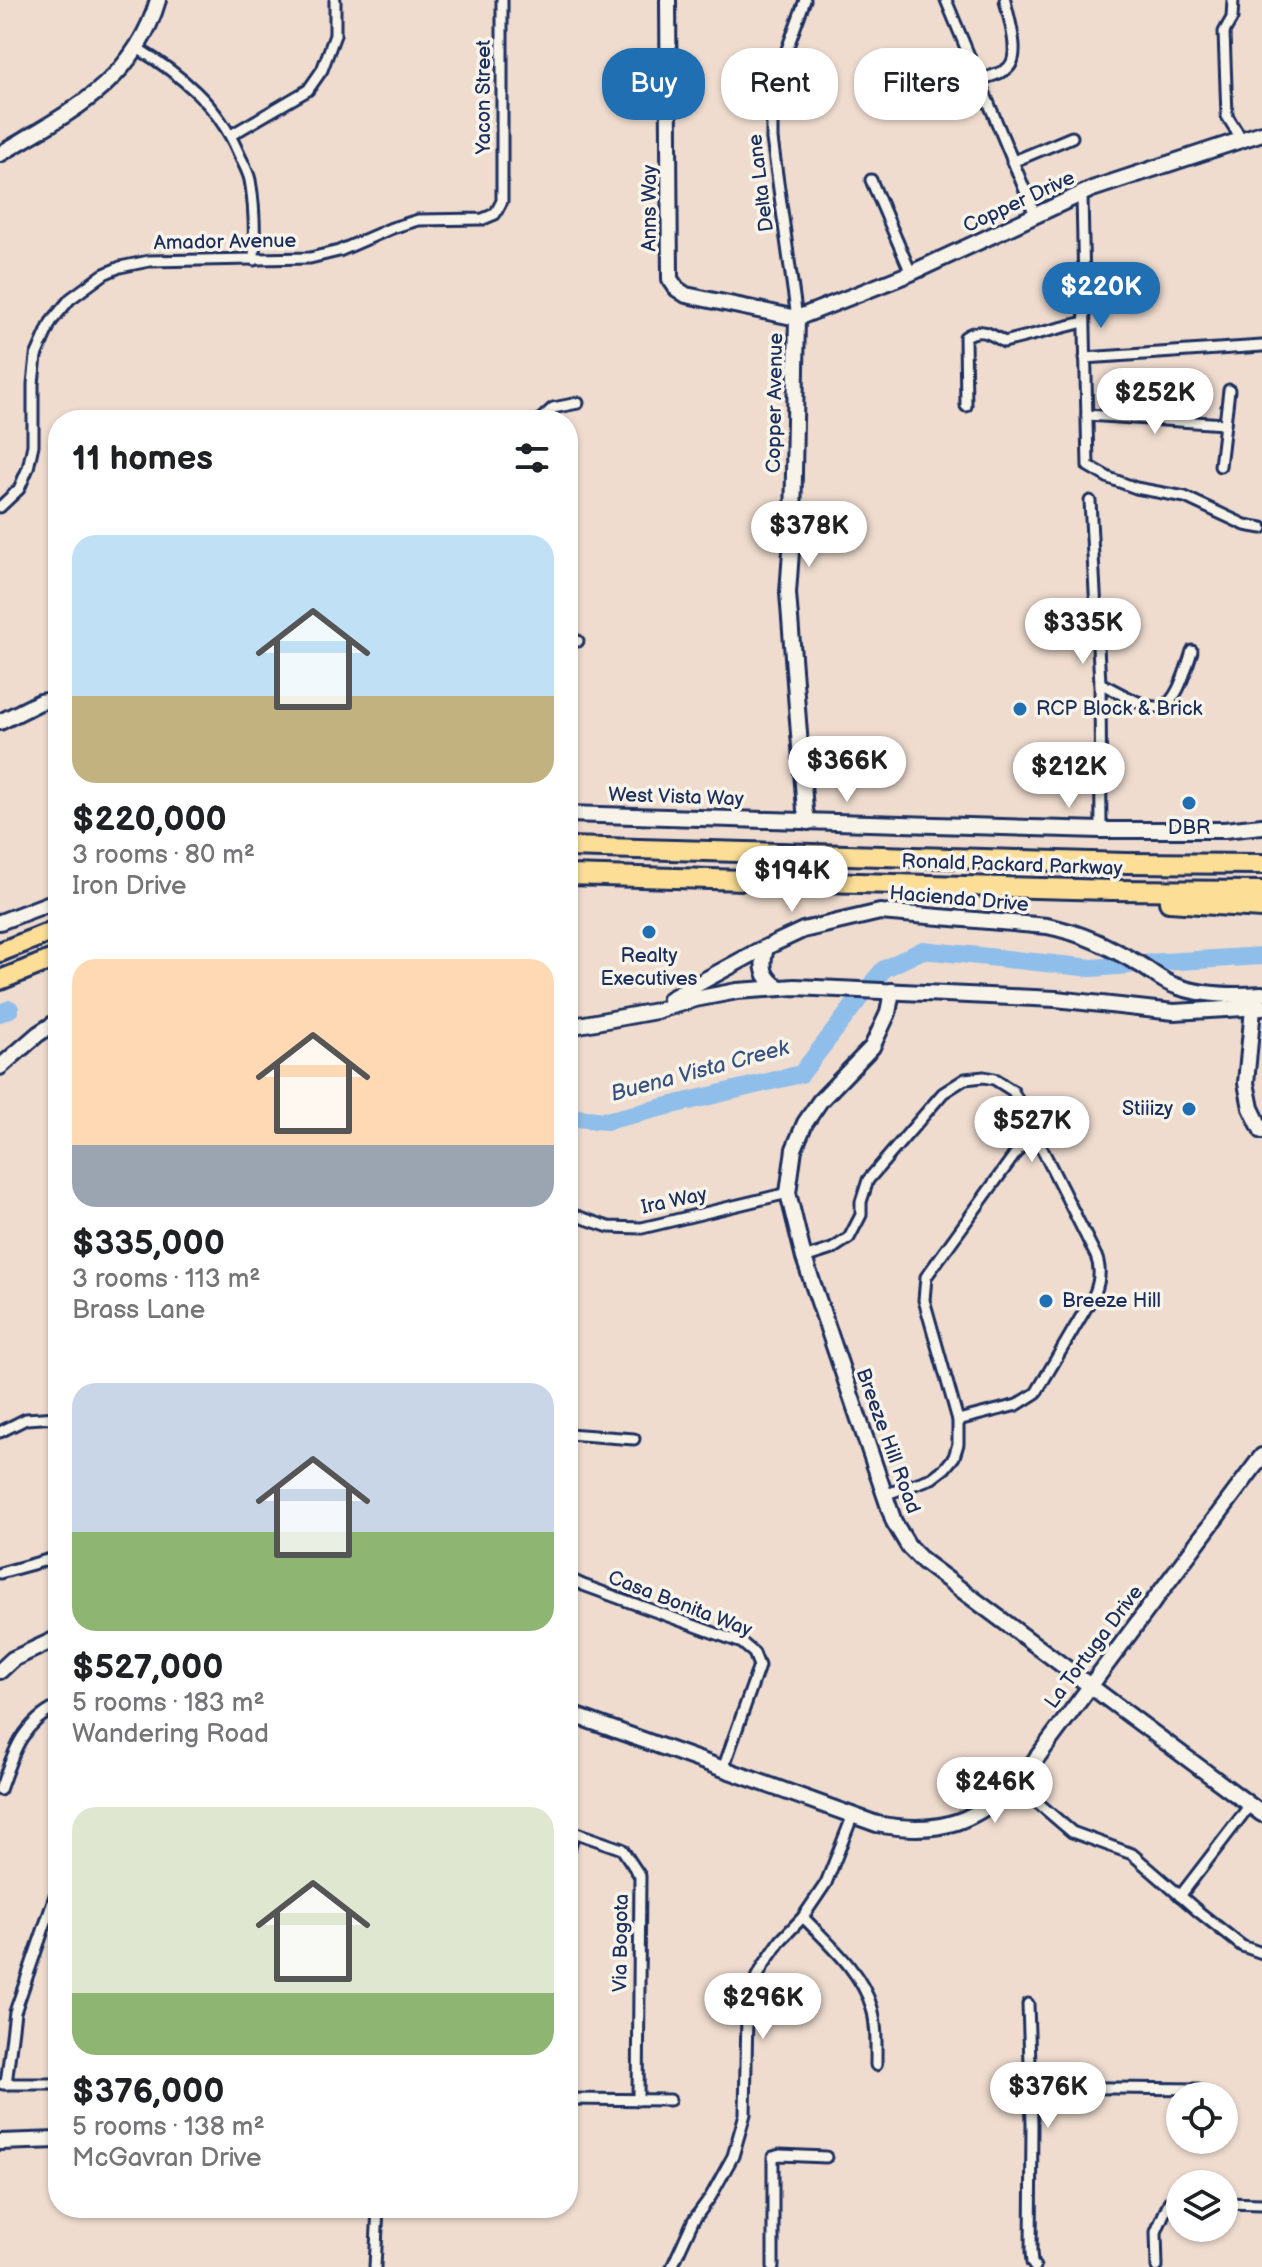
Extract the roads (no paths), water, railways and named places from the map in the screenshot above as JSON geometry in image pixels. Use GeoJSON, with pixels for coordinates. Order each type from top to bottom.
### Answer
{"type":"FeatureCollection","features":[{"type":"Feature","properties":{"kind":"highway","name":"Ronald Packard Parkway"},"geometry":{"type":"LineString","coordinates":[[578,847],[1152,864],[1262,864]]}},
{"type":"Feature","properties":{"kind":"highway"},"geometry":{"type":"LineString","coordinates":[[1152,864],[1262,850]]}},
{"type":"Feature","properties":{"kind":"highway","name":"Ronald Packard Parkway"},"geometry":{"type":"LineString","coordinates":[[578,875],[1111,890],[1262,891]]}},
{"type":"Feature","properties":{"kind":"highway"},"geometry":{"type":"LineString","coordinates":[[1111,890],[1173,902],[1262,908]]}},
{"type":"Feature","properties":{"kind":"highway"},"geometry":{"type":"LineString","coordinates":[[0,952],[48,933]]}},
{"type":"Feature","properties":{"kind":"highway"},"geometry":{"type":"LineString","coordinates":[[0,980],[48,961]]}},
{"type":"Feature","properties":{"kind":"street"},"geometry":{"type":"LineString","coordinates":[[0,154],[85,103],[113,78],[137,48],[158,0]]}},
{"type":"Feature","properties":{"kind":"street"},"geometry":{"type":"LineString","coordinates":[[231,135],[308,90],[322,70],[335,35],[335,0]]}},
{"type":"Feature","properties":{"kind":"street","name":"Yacon Street"},"geometry":{"type":"LineString","coordinates":[[502,0],[502,194]]}},
{"type":"Feature","properties":{"kind":"street","name":"Anns Way"},"geometry":{"type":"LineString","coordinates":[[668,0],[670,279],[686,295],[797,318]]}},
{"type":"Feature","properties":{"kind":"street","name":"Delta Lane"},"geometry":{"type":"LineString","coordinates":[[797,318],[772,139],[772,100],[775,82],[805,0]]}},
{"type":"Feature","properties":{"kind":"street"},"geometry":{"type":"LineString","coordinates":[[946,0],[966,48]]}},
{"type":"Feature","properties":{"kind":"street"},"geometry":{"type":"LineString","coordinates":[[988,77],[1006,70],[1013,61],[1014,45],[1005,0]]}},
{"type":"Feature","properties":{"kind":"street"},"geometry":{"type":"LineString","coordinates":[[1233,0],[1232,18],[1224,32],[1227,116],[1242,140]]}},
{"type":"Feature","properties":{"kind":"street"},"geometry":{"type":"LineString","coordinates":[[137,48],[190,84],[231,135],[249,177],[256,222],[254,260]]}},
{"type":"Feature","properties":{"kind":"street"},"geometry":{"type":"LineString","coordinates":[[988,102],[1036,217]]}},
{"type":"Feature","properties":{"kind":"street","name":"Copper Drive"},"geometry":{"type":"LineString","coordinates":[[797,318],[911,273],[1092,189],[1262,133]]}},
{"type":"Feature","properties":{"kind":"street"},"geometry":{"type":"LineString","coordinates":[[1012,162],[1072,137]]}},
{"type":"Feature","properties":{"kind":"street"},"geometry":{"type":"LineString","coordinates":[[871,180],[911,273]]}},
{"type":"Feature","properties":{"kind":"street","name":"Amador Avenue"},"geometry":{"type":"LineString","coordinates":[[0,507],[19,489],[28,468],[33,445],[36,356],[51,322],[70,299],[104,274],[149,261],[310,258],[339,251],[418,220],[483,219],[495,214],[502,194]]}},
{"type":"Feature","properties":{"kind":"street"},"geometry":{"type":"LineString","coordinates":[[1082,196],[1088,466],[1136,488],[1185,497],[1245,525],[1262,528]]}},
{"type":"Feature","properties":{"kind":"street","name":"Copper Avenue"},"geometry":{"type":"LineString","coordinates":[[797,318],[793,524],[788,593],[808,822]]}},
{"type":"Feature","properties":{"kind":"street"},"geometry":{"type":"LineString","coordinates":[[966,406],[965,337],[972,332],[989,333],[1004,342],[1084,322]]}},
{"type":"Feature","properties":{"kind":"street"},"geometry":{"type":"LineString","coordinates":[[1085,358],[1262,346]]}},
{"type":"Feature","properties":{"kind":"street"},"geometry":{"type":"LineString","coordinates":[[1220,466],[1229,390]]}},
{"type":"Feature","properties":{"kind":"street"},"geometry":{"type":"LineString","coordinates":[[551,410],[578,403]]}},
{"type":"Feature","properties":{"kind":"street"},"geometry":{"type":"LineString","coordinates":[[1087,415],[1225,424]]}},
{"type":"Feature","properties":{"kind":"street"},"geometry":{"type":"LineString","coordinates":[[1090,501],[1100,683],[1101,830]]}},
{"type":"Feature","properties":{"kind":"street"},"geometry":{"type":"LineString","coordinates":[[1100,683],[1147,707],[1162,708],[1168,705],[1181,686],[1192,651]]}},
{"type":"Feature","properties":{"kind":"street"},"geometry":{"type":"LineString","coordinates":[[0,722],[48,701]]}},
{"type":"Feature","properties":{"kind":"street","name":"West Vista Way"},"geometry":{"type":"LineString","coordinates":[[578,814],[1101,830],[1224,830],[1262,826]]}},
{"type":"Feature","properties":{"kind":"street"},"geometry":{"type":"LineString","coordinates":[[0,922],[48,904]]}},
{"type":"Feature","properties":{"kind":"street","name":"Hacienda Drive"},"geometry":{"type":"LineString","coordinates":[[611,1019],[649,1008],[681,994],[803,930],[880,912],[1047,926],[1073,931],[1097,940],[1172,985],[1258,1001]]}},
{"type":"Feature","properties":{"kind":"street"},"geometry":{"type":"LineString","coordinates":[[766,948],[764,974],[767,980],[780,988]]}},
{"type":"Feature","properties":{"kind":"street","name":"Hacienda Drive"},"geometry":{"type":"LineString","coordinates":[[578,1025],[657,1011],[695,999],[737,991],[780,988],[1056,999],[1174,1012],[1258,1001]]}},
{"type":"Feature","properties":{"kind":"street","name":"Breeze Hill Road"},"geometry":{"type":"LineString","coordinates":[[892,991],[888,1013],[872,1047],[820,1101],[805,1123],[794,1149],[788,1193],[804,1258],[894,1522],[909,1547],[924,1562],[1256,1810]]}},
{"type":"Feature","properties":{"kind":"street"},"geometry":{"type":"LineString","coordinates":[[1258,1001],[1246,1083],[1251,1108],[1262,1131]]}},
{"type":"Feature","properties":{"kind":"street"},"geometry":{"type":"LineString","coordinates":[[0,1067],[48,1028]]}},
{"type":"Feature","properties":{"kind":"street"},"geometry":{"type":"LineString","coordinates":[[804,1258],[832,1249],[849,1238],[861,1215],[861,1202],[868,1180],[943,1093],[965,1079],[984,1077],[994,1079],[1013,1091],[1096,1256],[1099,1282],[1036,1393],[1017,1405],[958,1420]]}},
{"type":"Feature","properties":{"kind":"street"},"geometry":{"type":"LineString","coordinates":[[884,1495],[932,1478],[954,1457],[958,1444],[958,1420],[924,1300],[926,1277],[1018,1150],[1025,1143],[1038,1138]]}},
{"type":"Feature","properties":{"kind":"street","name":"Ira Way"},"geometry":{"type":"LineString","coordinates":[[578,1216],[609,1227],[642,1228],[788,1193]]}},
{"type":"Feature","properties":{"kind":"street"},"geometry":{"type":"LineString","coordinates":[[0,1432],[26,1419],[48,1418]]}},
{"type":"Feature","properties":{"kind":"street"},"geometry":{"type":"LineString","coordinates":[[578,1435],[634,1439]]}},
{"type":"Feature","properties":{"kind":"street","name":"La Tortuga Drive"},"geometry":{"type":"LineString","coordinates":[[578,1717],[877,1824],[902,1829],[963,1821],[1001,1799],[1016,1784],[1262,1456]]}},
{"type":"Feature","properties":{"kind":"street"},"geometry":{"type":"LineString","coordinates":[[0,1573],[48,1560]]}},
{"type":"Feature","properties":{"kind":"street","name":"Casa Bonita Way"},"geometry":{"type":"LineString","coordinates":[[578,1583],[742,1643],[754,1653],[759,1666],[723,1769]]}},
{"type":"Feature","properties":{"kind":"street"},"geometry":{"type":"LineString","coordinates":[[0,1671],[13,1659],[48,1643]]}},
{"type":"Feature","properties":{"kind":"street"},"geometry":{"type":"LineString","coordinates":[[0,1790],[15,1746],[28,1727],[48,1711]]}},
{"type":"Feature","properties":{"kind":"street"},"geometry":{"type":"LineString","coordinates":[[1016,1784],[1072,1832],[1132,1854],[1242,1946],[1262,1953]]}},
{"type":"Feature","properties":{"kind":"street"},"geometry":{"type":"LineString","coordinates":[[1180,1896],[1256,1810]]}},
{"type":"Feature","properties":{"kind":"street"},"geometry":{"type":"LineString","coordinates":[[672,2267],[693,2221],[733,2156],[745,2114],[747,2014],[752,1988],[781,1940],[803,1917],[826,1883],[853,1815]]}},
{"type":"Feature","properties":{"kind":"street","name":"Via Bogota"},"geometry":{"type":"LineString","coordinates":[[578,1834],[622,1849],[640,1876],[638,2100]]}},
{"type":"Feature","properties":{"kind":"street"},"geometry":{"type":"LineString","coordinates":[[48,1916],[15,2012],[3,2084],[48,2084]]}},
{"type":"Feature","properties":{"kind":"street"},"geometry":{"type":"LineString","coordinates":[[803,1917],[844,1960],[863,1989],[872,2008],[876,2065]]}},
{"type":"Feature","properties":{"kind":"street"},"geometry":{"type":"LineString","coordinates":[[1028,2004],[1031,2252],[1035,2267]]}},
{"type":"Feature","properties":{"kind":"street"},"geometry":{"type":"LineString","coordinates":[[1030,2087],[1166,2089]]}},
{"type":"Feature","properties":{"kind":"street"},"geometry":{"type":"LineString","coordinates":[[578,2099],[670,2100]]}},
{"type":"Feature","properties":{"kind":"street"},"geometry":{"type":"LineString","coordinates":[[0,2142],[48,2140]]}},
{"type":"Feature","properties":{"kind":"street"},"geometry":{"type":"LineString","coordinates":[[773,2267],[773,2157],[826,2157]]}},
{"type":"Feature","properties":{"kind":"street"},"geometry":{"type":"LineString","coordinates":[[1238,2203],[1262,2204]]}},
{"type":"Feature","properties":{"kind":"street"},"geometry":{"type":"LineString","coordinates":[[1157,2267],[1156,2232],[1166,2209]]}},
{"type":"Feature","properties":{"kind":"street"},"geometry":{"type":"LineString","coordinates":[[375,2267],[377,2218]]}},
{"type":"Feature","properties":{"kind":"waterway","name":"Buena Vista Creek"},"geometry":{"type":"LineString","coordinates":[[873,982],[884,969],[923,950],[1092,968],[1130,965]]}},
{"type":"Feature","properties":{"kind":"waterway","name":"Buena Vista Creek"},"geometry":{"type":"LineString","coordinates":[[1147,963],[1262,956]]}},
{"type":"Feature","properties":{"kind":"waterway","name":"Buena Vista Creek"},"geometry":{"type":"LineString","coordinates":[[578,1118],[606,1121],[801,1074],[859,999]]}},
{"type":"Feature","properties":{"kind":"waterway","name":"Buena Vista Creek"},"geometry":{"type":"LineString","coordinates":[[0,1013],[10,1009]]}},
{"type":"Feature","properties":{"kind":"place","name":"RCP Block & Brick"},"geometry":{"type":"Point","coordinates":[1020,709]}},
{"type":"Feature","properties":{"kind":"place","name":"DBR"},"geometry":{"type":"Point","coordinates":[1189,803]}},
{"type":"Feature","properties":{"kind":"place","name":"Realty Executives"},"geometry":{"type":"Point","coordinates":[649,932]}},
{"type":"Feature","properties":{"kind":"place","name":"Stiiizy"},"geometry":{"type":"Point","coordinates":[1189,1109]}},
{"type":"Feature","properties":{"kind":"place","name":"Breeze Hill"},"geometry":{"type":"Point","coordinates":[1046,1301]}}]}
